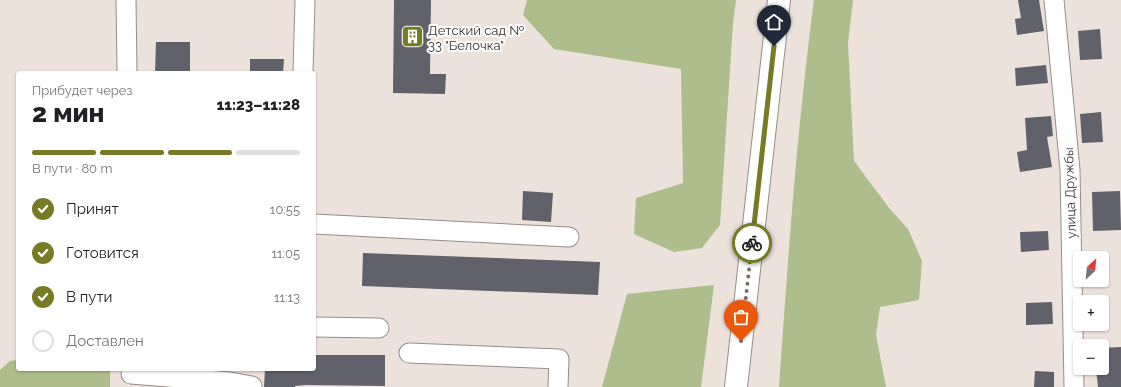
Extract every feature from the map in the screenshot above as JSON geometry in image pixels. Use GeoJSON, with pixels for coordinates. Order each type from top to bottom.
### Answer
{"type":"FeatureCollection","features":[{"type":"Feature","properties":{"kind":"main road"},"geometry":{"type":"LineString","coordinates":[[736,387],[779,0]]}},
{"type":"Feature","properties":{"kind":"street"},"geometry":{"type":"LineString","coordinates":[[126,0],[127,71]]}},
{"type":"Feature","properties":{"kind":"street"},"geometry":{"type":"LineString","coordinates":[[303,71],[305,0]]}},
{"type":"Feature","properties":{"kind":"street","name":"улица Дружбы"},"geometry":{"type":"LineString","coordinates":[[1054,0],[1070,170],[1074,387]]}},
{"type":"Feature","properties":{"kind":"street"},"geometry":{"type":"LineString","coordinates":[[316,224],[569,237]]}},
{"type":"Feature","properties":{"kind":"street"},"geometry":{"type":"LineString","coordinates":[[316,327],[379,328]]}},
{"type":"Feature","properties":{"kind":"street"},"geometry":{"type":"LineString","coordinates":[[409,353],[559,359],[558,387]]}},
{"type":"Feature","properties":{"kind":"street"},"geometry":{"type":"LineString","coordinates":[[131,377],[230,382],[252,387]]}},
{"type":"Feature","properties":{"kind":"green space"},"geometry":{"type":"Polygon","coordinates":[[[527,0],[736,0],[733,23],[720,225],[702,248],[674,252],[634,234],[636,198],[683,183],[681,69],[554,49],[523,15],[527,0]]]}},
{"type":"Feature","properties":{"kind":"green space"},"geometry":{"type":"Polygon","coordinates":[[[814,0],[853,0],[848,43],[854,161],[889,208],[908,229],[922,261],[919,300],[880,307],[876,335],[886,387],[779,387],[798,145],[814,0]]]}},
{"type":"Feature","properties":{"kind":"green space"},"geometry":{"type":"Polygon","coordinates":[[[714,285],[701,387],[602,387],[627,294],[714,285]]]}},
{"type":"Feature","properties":{"kind":"green space"},"geometry":{"type":"Polygon","coordinates":[[[16,360],[16,371],[110,371],[110,387],[0,387],[0,370],[10,361],[16,360]]]}},
{"type":"Feature","properties":{"kind":"building","name":"Детский сад № 33 \"Белочка\""},"geometry":{"type":"Polygon","coordinates":[[[394,0],[431,0],[430,74],[446,74],[445,94],[393,93],[394,0]]]}},
{"type":"Feature","properties":{"kind":"building"},"geometry":{"type":"Polygon","coordinates":[[[1018,0],[1039,0],[1044,31],[1017,35],[1015,19],[1021,18],[1018,0]]]}},
{"type":"Feature","properties":{"kind":"building"},"geometry":{"type":"Polygon","coordinates":[[[1100,29],[1102,59],[1080,60],[1078,31],[1100,29]]]}},
{"type":"Feature","properties":{"kind":"building"},"geometry":{"type":"Polygon","coordinates":[[[156,42],[190,42],[190,71],[155,71],[156,42]]]}},
{"type":"Feature","properties":{"kind":"building"},"geometry":{"type":"Polygon","coordinates":[[[250,59],[284,59],[283,71],[250,71],[250,59]]]}},
{"type":"Feature","properties":{"kind":"building"},"geometry":{"type":"Polygon","coordinates":[[[1046,65],[1048,83],[1016,86],[1015,68],[1046,65]]]}},
{"type":"Feature","properties":{"kind":"building"},"geometry":{"type":"Polygon","coordinates":[[[1101,112],[1103,142],[1082,143],[1080,114],[1101,112]]]}},
{"type":"Feature","properties":{"kind":"building"},"geometry":{"type":"Polygon","coordinates":[[[1051,116],[1053,136],[1047,137],[1052,167],[1020,172],[1017,152],[1027,150],[1025,118],[1051,116]]]}},
{"type":"Feature","properties":{"kind":"building"},"geometry":{"type":"Polygon","coordinates":[[[523,191],[553,193],[551,222],[522,220],[523,191]]]}},
{"type":"Feature","properties":{"kind":"building"},"geometry":{"type":"Polygon","coordinates":[[[1120,191],[1121,230],[1093,231],[1092,192],[1120,191]]]}},
{"type":"Feature","properties":{"kind":"building"},"geometry":{"type":"Polygon","coordinates":[[[1048,231],[1049,250],[1021,252],[1020,232],[1048,231]]]}},
{"type":"Feature","properties":{"kind":"building"},"geometry":{"type":"Polygon","coordinates":[[[363,253],[600,262],[598,295],[362,286],[363,253]]]}},
{"type":"Feature","properties":{"kind":"building"},"geometry":{"type":"Polygon","coordinates":[[[1052,302],[1053,324],[1026,325],[1026,303],[1052,302]]]}},
{"type":"Feature","properties":{"kind":"building"},"geometry":{"type":"Polygon","coordinates":[[[1121,347],[1121,387],[1098,387],[1097,375],[1109,375],[1109,348],[1121,347]]]}},
{"type":"Feature","properties":{"kind":"building"},"geometry":{"type":"Polygon","coordinates":[[[316,355],[385,355],[385,386],[306,385],[295,387],[264,387],[265,371],[316,371],[316,355]]]}},
{"type":"Feature","properties":{"kind":"building"},"geometry":{"type":"Polygon","coordinates":[[[1035,371],[1054,372],[1054,387],[1034,387],[1035,371]]]}},
{"type":"Feature","properties":{"kind":"way so far"},"geometry":{"type":"LineString","coordinates":[[741,341],[752,243]]}},
{"type":"Feature","properties":{"kind":"place","name":"Детский сад № 33 \"Белочка\""},"geometry":{"type":"Point","coordinates":[412,37]}},
{"type":"Feature","properties":{"kind":"route"},"geometry":{"type":"LineString","coordinates":[[752,243],[774,46]]}}]}
